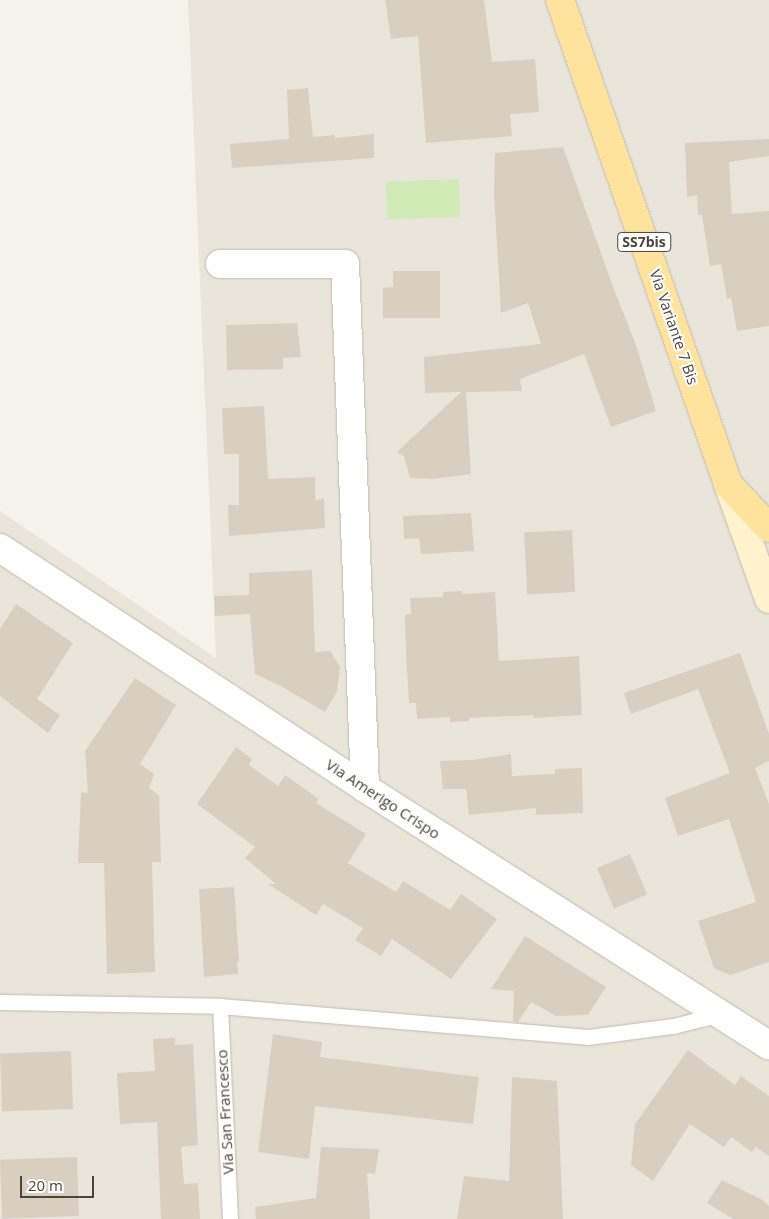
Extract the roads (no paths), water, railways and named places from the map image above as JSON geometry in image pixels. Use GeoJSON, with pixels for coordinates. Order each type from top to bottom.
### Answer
{"type":"FeatureCollection","features":[{"type":"Feature","properties":{"kind":"main road","name":"Via Variante 7 Bis"},"geometry":{"type":"LineString","coordinates":[[560,0],[728,484],[769,528]]}},
{"type":"Feature","properties":{"kind":"main road"},"geometry":{"type":"LineString","coordinates":[[728,484],[769,599]]}},
{"type":"Feature","properties":{"kind":"street"},"geometry":{"type":"LineString","coordinates":[[220,264],[345,264],[365,788]]}},
{"type":"Feature","properties":{"kind":"street","name":"Via Amerigo Crispo"},"geometry":{"type":"LineString","coordinates":[[0,548],[365,788],[769,1045]]}},
{"type":"Feature","properties":{"kind":"lane"},"geometry":{"type":"LineString","coordinates":[[0,1002],[220,1006],[588,1037],[673,1026],[720,1014]]}},
{"type":"Feature","properties":{"kind":"lane","name":"Via San Francesco"},"geometry":{"type":"LineString","coordinates":[[220,1006],[230,1219]]}}]}
